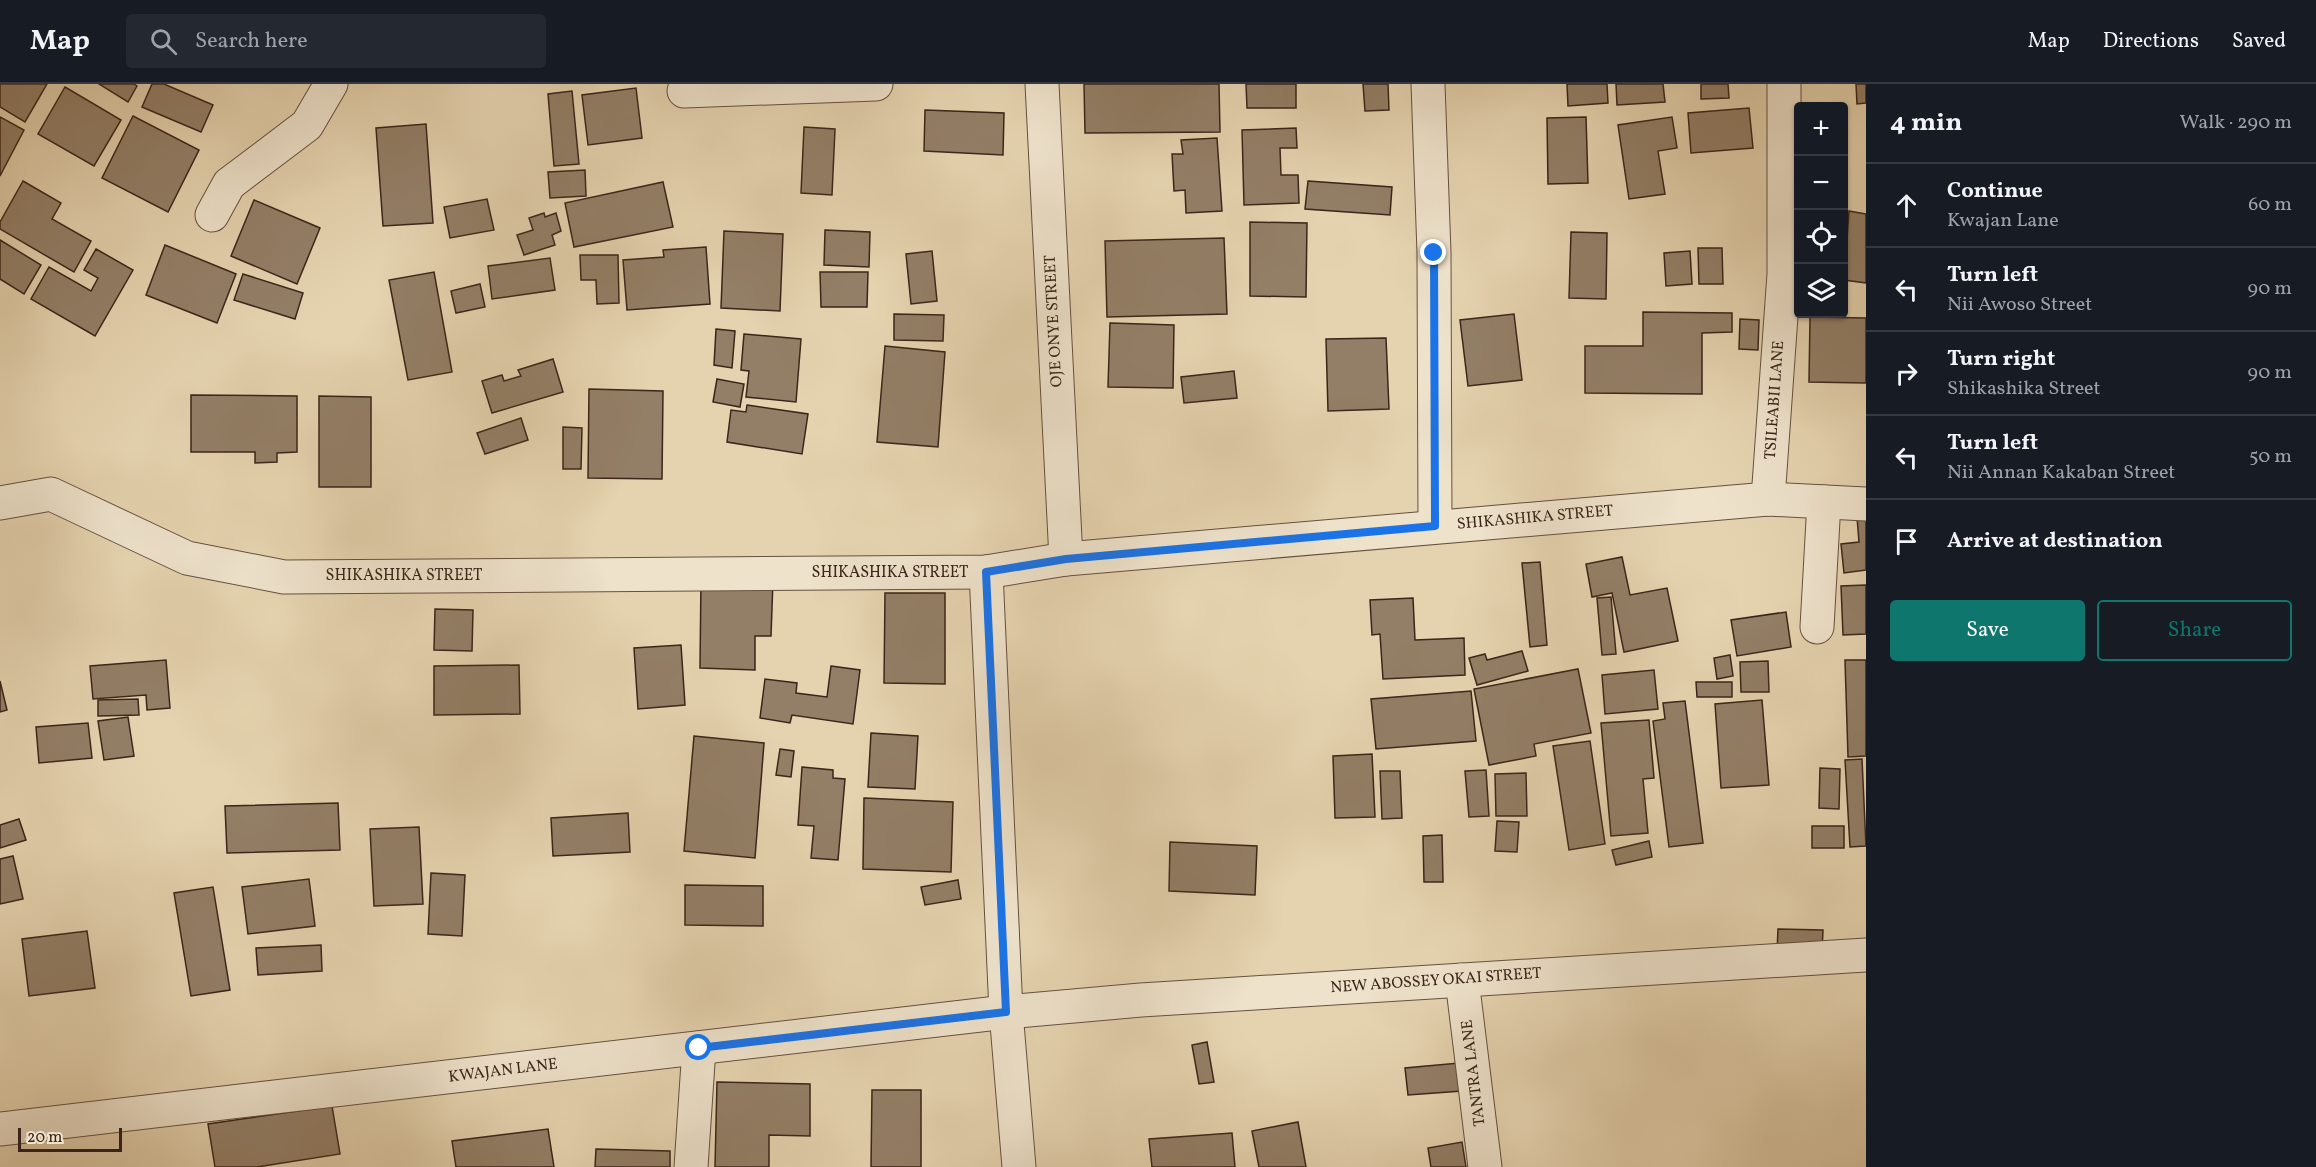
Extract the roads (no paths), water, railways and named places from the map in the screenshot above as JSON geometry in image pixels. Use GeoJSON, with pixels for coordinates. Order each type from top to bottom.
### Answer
{"type":"FeatureCollection","features":[{"type":"Feature","properties":{"kind":"street"},"geometry":{"type":"LineString","coordinates":[[212,215],[229,184],[307,125],[331,84]]}},
{"type":"Feature","properties":{"kind":"street"},"geometry":{"type":"LineString","coordinates":[[684,91],[876,84]]}},
{"type":"Feature","properties":{"kind":"street","name":"OJE ONYE STREET"},"geometry":{"type":"LineString","coordinates":[[1042,84],[1066,559]]}},
{"type":"Feature","properties":{"kind":"street"},"geometry":{"type":"LineString","coordinates":[[1428,84],[1434,253],[1435,526]]}},
{"type":"Feature","properties":{"kind":"street","name":"TSILEABII LANE"},"geometry":{"type":"LineString","coordinates":[[1768,499],[1784,274],[1784,84]]}},
{"type":"Feature","properties":{"kind":"street","name":"SHIKASHIKA STREET"},"geometry":{"type":"LineString","coordinates":[[0,503],[51,494],[187,558],[284,578],[986,572],[1066,559],[1768,499],[1866,504]]}},
{"type":"Feature","properties":{"kind":"street"},"geometry":{"type":"LineString","coordinates":[[1817,627],[1824,502]]}},
{"type":"Feature","properties":{"kind":"street"},"geometry":{"type":"LineString","coordinates":[[986,572],[1006,1012],[1019,1167]]}},
{"type":"Feature","properties":{"kind":"street","name":"NEW ABOSSEY OKAI STREET"},"geometry":{"type":"LineString","coordinates":[[1006,1012],[1142,1000],[1866,956]]}},
{"type":"Feature","properties":{"kind":"street","name":"TANTRA LANE"},"geometry":{"type":"LineString","coordinates":[[1462,980],[1485,1167]]}},
{"type":"Feature","properties":{"kind":"street","name":"KWAJAN LANE"},"geometry":{"type":"LineString","coordinates":[[0,1129],[1006,1012]]}},
{"type":"Feature","properties":{"kind":"street"},"geometry":{"type":"LineString","coordinates":[[691,1167],[699,1048]]}}]}
